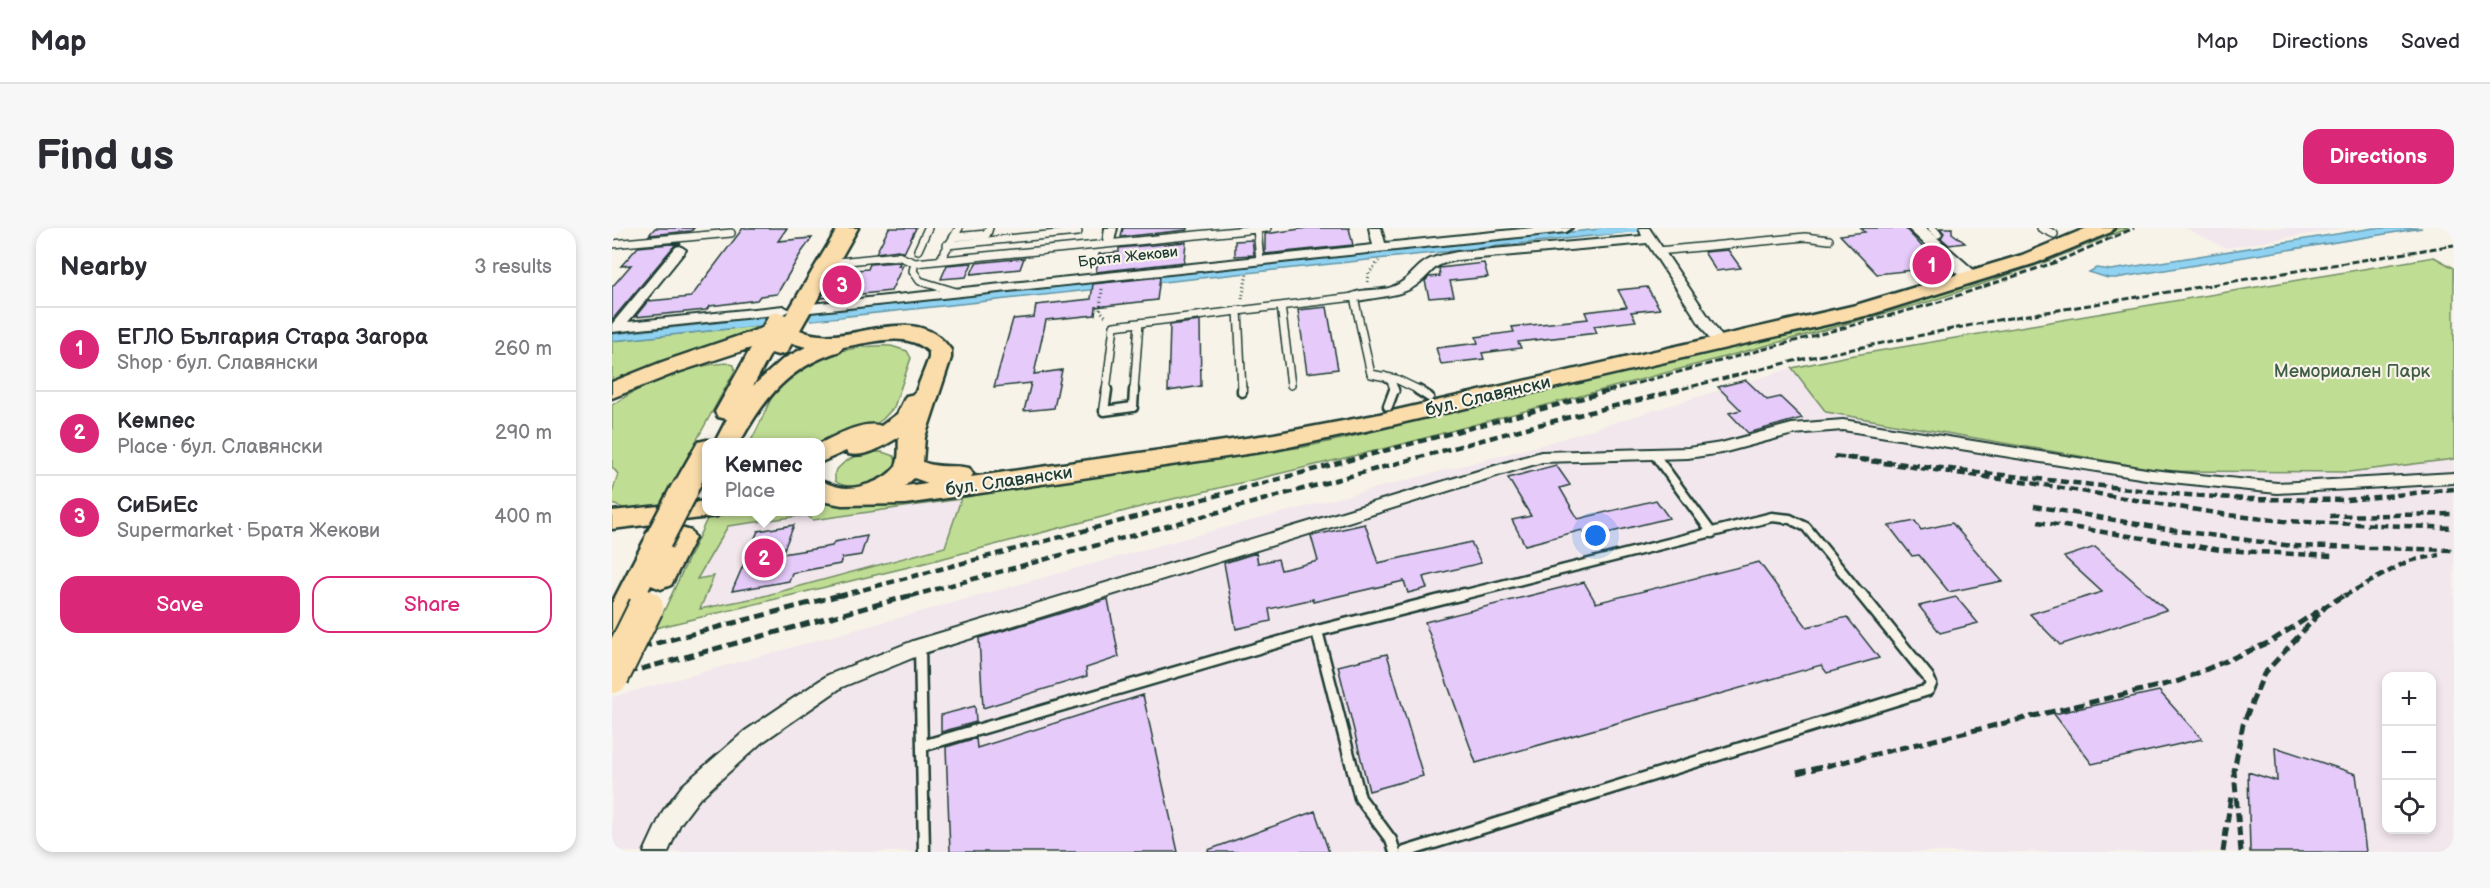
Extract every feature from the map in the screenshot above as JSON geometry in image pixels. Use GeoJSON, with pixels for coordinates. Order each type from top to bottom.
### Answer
{"type":"FeatureCollection","features":[{"type":"Feature","properties":{"kind":"main road"},"geometry":{"type":"LineString","coordinates":[[730,438],[829,228]]}},
{"type":"Feature","properties":{"kind":"main road"},"geometry":{"type":"LineString","coordinates":[[712,438],[752,365],[828,263],[848,228]]}},
{"type":"Feature","properties":{"kind":"main road","name":"бул. Славянски"},"geometry":{"type":"LineString","coordinates":[[1966,272],[2029,259],[2104,228]]}},
{"type":"Feature","properties":{"kind":"main road","name":"бул. Славянски"},"geometry":{"type":"LineString","coordinates":[[857,448],[891,443],[904,447],[909,458],[929,475],[961,474],[1246,433],[1861,310],[1966,272],[2054,230]]}},
{"type":"Feature","properties":{"kind":"main road"},"geometry":{"type":"LineString","coordinates":[[612,391],[661,369],[730,349],[785,321]]}},
{"type":"Feature","properties":{"kind":"main road"},"geometry":{"type":"LineString","coordinates":[[785,321],[798,340],[896,333],[917,334],[934,342],[940,350],[940,358],[909,458],[901,475],[887,485],[827,479]]}},
{"type":"Feature","properties":{"kind":"main road","name":"бул. Славянски"},"geometry":{"type":"LineString","coordinates":[[827,479],[892,496],[1274,442],[1375,422],[1715,338]]}},
{"type":"Feature","properties":{"kind":"main road"},"geometry":{"type":"LineString","coordinates":[[743,413],[786,365],[808,354],[832,346],[885,339],[905,340],[920,345],[929,357],[913,408],[904,422],[889,434],[841,454],[827,479]]}},
{"type":"Feature","properties":{"kind":"main road"},"geometry":{"type":"LineString","coordinates":[[612,399],[646,381],[696,364],[738,358],[752,365]]}},
{"type":"Feature","properties":{"kind":"main road"},"geometry":{"type":"LineString","coordinates":[[827,479],[902,408],[926,367]]}},
{"type":"Feature","properties":{"kind":"main road"},"geometry":{"type":"LineString","coordinates":[[617,519],[701,493]]}},
{"type":"Feature","properties":{"kind":"main road"},"geometry":{"type":"LineString","coordinates":[[612,676],[627,617],[669,540],[701,493]]}},
{"type":"Feature","properties":{"kind":"street"},"geometry":{"type":"LineString","coordinates":[[1109,243],[1112,228]]}},
{"type":"Feature","properties":{"kind":"street"},"geometry":{"type":"LineString","coordinates":[[1375,228],[1381,253]]}},
{"type":"Feature","properties":{"kind":"street","name":"Братя Жекови"},"geometry":{"type":"LineString","coordinates":[[615,328],[785,321],[914,296],[1260,260],[1381,253],[1566,228]]}},
{"type":"Feature","properties":{"kind":"street"},"geometry":{"type":"LineString","coordinates":[[1916,228],[1966,272]]}},
{"type":"Feature","properties":{"kind":"street"},"geometry":{"type":"LineString","coordinates":[[1354,297],[1395,291],[1414,281],[1425,268],[1438,260],[1457,256],[1649,237],[1715,338]]}},
{"type":"Feature","properties":{"kind":"street"},"geometry":{"type":"LineString","coordinates":[[615,328],[680,250]]}},
{"type":"Feature","properties":{"kind":"street"},"geometry":{"type":"LineString","coordinates":[[656,852],[671,818],[692,792],[753,737],[835,681],[920,646],[1541,457],[1654,454],[1722,448],[1792,429],[1843,426],[2152,475],[2277,488],[2454,478]]}},
{"type":"Feature","properties":{"kind":"lane"},"geometry":{"type":"LineString","coordinates":[[918,250],[927,228]]}},
{"type":"Feature","properties":{"kind":"lane"},"geometry":{"type":"LineString","coordinates":[[940,260],[959,228]]}},
{"type":"Feature","properties":{"kind":"lane"},"geometry":{"type":"LineString","coordinates":[[954,237],[987,234],[989,228]]}},
{"type":"Feature","properties":{"kind":"lane"},"geometry":{"type":"LineString","coordinates":[[828,263],[898,256],[915,263],[1267,228]]}},
{"type":"Feature","properties":{"kind":"lane"},"geometry":{"type":"LineString","coordinates":[[1932,228],[1938,234]]}},
{"type":"Feature","properties":{"kind":"lane"},"geometry":{"type":"LineString","coordinates":[[1257,229],[1260,260]]}},
{"type":"Feature","properties":{"kind":"lane"},"geometry":{"type":"LineString","coordinates":[[947,245],[1078,230],[1075,247]]}},
{"type":"Feature","properties":{"kind":"lane"},"geometry":{"type":"LineString","coordinates":[[612,244],[731,233]]}},
{"type":"Feature","properties":{"kind":"lane"},"geometry":{"type":"LineString","coordinates":[[1649,237],[1805,237],[1829,240]]}},
{"type":"Feature","properties":{"kind":"lane"},"geometry":{"type":"LineString","coordinates":[[915,263],[914,275],[920,283],[956,292]]}},
{"type":"Feature","properties":{"kind":"lane"},"geometry":{"type":"LineString","coordinates":[[914,296],[920,283]]}},
{"type":"Feature","properties":{"kind":"lane"},"geometry":{"type":"LineString","coordinates":[[1139,323],[1133,407],[1104,411],[1114,326],[1354,297],[1371,374],[1406,381],[1430,397]]}},
{"type":"Feature","properties":{"kind":"lane"},"geometry":{"type":"LineString","coordinates":[[1281,306],[1291,386]]}},
{"type":"Feature","properties":{"kind":"lane"},"geometry":{"type":"LineString","coordinates":[[1236,310],[1242,392]]}},
{"type":"Feature","properties":{"kind":"lane"},"geometry":{"type":"LineString","coordinates":[[1382,375],[1391,381],[1395,392],[1388,406]]}},
{"type":"Feature","properties":{"kind":"lane"},"geometry":{"type":"LineString","coordinates":[[1654,454],[1712,533]]}},
{"type":"Feature","properties":{"kind":"lane"},"geometry":{"type":"LineString","coordinates":[[922,746],[1317,631],[1772,517],[1790,519],[1806,527],[1928,677],[1931,684],[1928,690],[1405,852]]}},
{"type":"Feature","properties":{"kind":"lane"},"geometry":{"type":"LineString","coordinates":[[1317,631],[1360,798],[1391,840],[1395,852]]}},
{"type":"Feature","properties":{"kind":"lane"},"geometry":{"type":"LineString","coordinates":[[920,646],[924,852]]}},
{"type":"Feature","properties":{"kind":"path"},"geometry":{"type":"LineString","coordinates":[[1371,294],[1367,277],[1381,253]]}},
{"type":"Feature","properties":{"kind":"path"},"geometry":{"type":"LineString","coordinates":[[1236,310],[1242,300],[1247,273]]}},
{"type":"Feature","properties":{"kind":"path"},"geometry":{"type":"LineString","coordinates":[[1102,289],[1100,310],[1114,326]]}},
{"type":"Feature","properties":{"kind":"shaded area"},"geometry":{"type":"Polygon","coordinates":[[[2185,228],[2344,228],[2226,248],[2185,228]]]}},
{"type":"Feature","properties":{"kind":"shaded area"},"geometry":{"type":"Polygon","coordinates":[[[1792,368],[1826,412],[2165,471],[2349,472],[2454,459],[2454,852],[612,852],[612,697],[1208,532],[1541,445],[1792,368]]]}},
{"type":"Feature","properties":{"kind":"shaded area"},"geometry":{"type":"Polygon","coordinates":[[[962,499],[946,547],[760,597],[700,609],[714,577],[697,580],[728,526],[799,516],[807,516],[813,520],[962,499]]]}},
{"type":"Feature","properties":{"kind":"green space"},"geometry":{"type":"Polygon","coordinates":[[[2119,228],[2128,228],[2048,261],[1931,301],[1399,445],[656,628],[708,517],[799,516],[728,526],[697,579],[714,576],[700,609],[760,597],[945,547],[961,499],[813,520],[807,516],[825,516],[825,502],[836,503],[1304,447],[1583,378],[1758,342],[1924,298],[2045,259],[2119,228]]]}},
{"type":"Feature","properties":{"kind":"green space","name":"Мемориален Парк"},"geometry":{"type":"Polygon","coordinates":[[[2434,257],[2454,268],[2454,459],[2349,472],[2165,471],[1826,412],[1792,368],[1843,357],[2434,257]]]}},
{"type":"Feature","properties":{"kind":"green space"},"geometry":{"type":"Polygon","coordinates":[[[757,326],[742,338],[672,358],[612,383],[612,341],[757,326]]]}},
{"type":"Feature","properties":{"kind":"green space"},"geometry":{"type":"Polygon","coordinates":[[[891,346],[907,351],[911,358],[894,407],[883,419],[825,445],[825,438],[752,438],[777,387],[791,372],[803,364],[833,353],[891,346]]]}},
{"type":"Feature","properties":{"kind":"green space"},"geometry":{"type":"Polygon","coordinates":[[[727,363],[734,365],[735,370],[660,507],[626,509],[612,504],[612,493],[618,474],[612,467],[612,405],[638,389],[667,376],[697,367],[727,363]]]}},
{"type":"Feature","properties":{"kind":"green space"},"geometry":{"type":"Polygon","coordinates":[[[882,452],[894,456],[896,461],[893,469],[879,480],[860,486],[842,485],[835,481],[835,472],[850,459],[862,454],[882,452]]]}},
{"type":"Feature","properties":{"kind":"water"},"geometry":{"type":"Polygon","coordinates":[[[1626,228],[1628,232],[811,320],[815,312],[1626,228]]]}},
{"type":"Feature","properties":{"kind":"water"},"geometry":{"type":"Polygon","coordinates":[[[2374,228],[2422,228],[2116,278],[2089,272],[2096,268],[2111,270],[2374,228]]]}},
{"type":"Feature","properties":{"kind":"water"},"geometry":{"type":"Polygon","coordinates":[[[761,318],[757,326],[612,341],[612,334],[761,318]]]}},
{"type":"Feature","properties":{"kind":"building"},"geometry":{"type":"Polygon","coordinates":[[[655,228],[694,228],[691,231],[649,235],[655,228]]]}},
{"type":"Feature","properties":{"kind":"building"},"geometry":{"type":"Polygon","coordinates":[[[743,228],[787,228],[778,241],[812,238],[777,294],[760,296],[757,300],[710,306],[706,310],[635,317],[648,301],[691,297],[743,228]]]}},
{"type":"Feature","properties":{"kind":"building"},"geometry":{"type":"Polygon","coordinates":[[[889,228],[916,228],[904,253],[898,250],[876,253],[889,228]]]}},
{"type":"Feature","properties":{"kind":"building"},"geometry":{"type":"Polygon","coordinates":[[[1123,228],[1187,228],[1187,230],[1121,237],[1123,228]]]}},
{"type":"Feature","properties":{"kind":"building"},"geometry":{"type":"Polygon","coordinates":[[[1307,228],[1349,228],[1353,245],[1265,254],[1265,234],[1307,228]]]}},
{"type":"Feature","properties":{"kind":"building"},"geometry":{"type":"Polygon","coordinates":[[[1861,228],[1905,228],[1941,267],[1877,274],[1840,235],[1865,232],[1861,228]]]}},
{"type":"Feature","properties":{"kind":"building"},"geometry":{"type":"Polygon","coordinates":[[[1940,228],[1952,228],[1952,233],[1965,243],[1949,245],[1941,238],[1944,233],[1940,228]]]}},
{"type":"Feature","properties":{"kind":"building"},"geometry":{"type":"Polygon","coordinates":[[[1252,240],[1254,255],[1235,256],[1235,241],[1252,240]]]}},
{"type":"Feature","properties":{"kind":"building"},"geometry":{"type":"Polygon","coordinates":[[[1186,242],[1184,262],[1096,272],[1099,254],[1119,252],[1119,248],[1186,242]]]}},
{"type":"Feature","properties":{"kind":"building"},"geometry":{"type":"Polygon","coordinates":[[[681,243],[674,246],[612,320],[612,287],[631,265],[621,266],[638,247],[681,243]]]}},
{"type":"Feature","properties":{"kind":"building"},"geometry":{"type":"Polygon","coordinates":[[[1728,250],[1741,268],[1716,271],[1704,252],[1728,250]]]}},
{"type":"Feature","properties":{"kind":"building"},"geometry":{"type":"Polygon","coordinates":[[[1024,258],[1020,269],[971,274],[976,263],[1024,258]]]}},
{"type":"Feature","properties":{"kind":"building"},"geometry":{"type":"Polygon","coordinates":[[[900,263],[898,266],[903,265],[891,291],[821,298],[831,280],[840,279],[845,271],[868,269],[870,264],[900,263]]]}},
{"type":"Feature","properties":{"kind":"building"},"geometry":{"type":"Polygon","coordinates":[[[972,263],[966,277],[941,279],[947,265],[972,263]]]}},
{"type":"Feature","properties":{"kind":"building"},"geometry":{"type":"Polygon","coordinates":[[[1484,263],[1488,277],[1450,281],[1454,296],[1429,298],[1425,281],[1429,277],[1440,276],[1439,268],[1484,263]]]}},
{"type":"Feature","properties":{"kind":"building"},"geometry":{"type":"Polygon","coordinates":[[[1160,277],[1157,300],[1096,307],[1095,315],[1046,320],[1034,374],[1062,370],[1054,408],[1024,411],[1031,383],[994,387],[1013,319],[1034,317],[1036,305],[1091,299],[1093,284],[1160,277]]]}},
{"type":"Feature","properties":{"kind":"building"},"geometry":{"type":"Polygon","coordinates":[[[1647,287],[1660,309],[1631,312],[1636,321],[1594,326],[1597,333],[1518,342],[1521,348],[1482,353],[1484,359],[1441,364],[1436,348],[1478,343],[1476,337],[1514,332],[1512,327],[1588,319],[1585,312],[1627,307],[1618,290],[1647,287]]]}},
{"type":"Feature","properties":{"kind":"building"},"geometry":{"type":"Polygon","coordinates":[[[1327,307],[1338,369],[1307,373],[1298,310],[1327,307]]]}},
{"type":"Feature","properties":{"kind":"building"},"geometry":{"type":"Polygon","coordinates":[[[1200,321],[1201,386],[1168,391],[1170,325],[1200,321]]]}},
{"type":"Feature","properties":{"kind":"building"},"geometry":{"type":"Polygon","coordinates":[[[1746,380],[1767,400],[1780,397],[1802,418],[1748,433],[1729,413],[1741,410],[1718,387],[1746,380]]]}},
{"type":"Feature","properties":{"kind":"building"},"geometry":{"type":"Polygon","coordinates":[[[1556,465],[1570,485],[1560,488],[1578,519],[1656,500],[1669,518],[1587,538],[1582,530],[1525,545],[1512,520],[1531,516],[1508,478],[1556,465]]]}},
{"type":"Feature","properties":{"kind":"building"},"geometry":{"type":"Polygon","coordinates":[[[1915,521],[1921,530],[1952,523],[2002,581],[1949,592],[1919,555],[1912,556],[1889,526],[1915,521]]]}},
{"type":"Feature","properties":{"kind":"building"},"geometry":{"type":"Polygon","coordinates":[[[1365,524],[1378,563],[1471,542],[1481,563],[1423,577],[1427,588],[1408,593],[1404,581],[1313,602],[1313,599],[1269,609],[1271,621],[1236,629],[1224,563],[1256,553],[1258,563],[1278,559],[1281,570],[1318,561],[1311,536],[1365,524]]]}},
{"type":"Feature","properties":{"kind":"building"},"geometry":{"type":"Polygon","coordinates":[[[794,525],[782,554],[832,546],[834,542],[867,536],[861,555],[842,558],[840,564],[792,573],[789,581],[732,591],[758,531],[794,525]]]}},
{"type":"Feature","properties":{"kind":"building"},"geometry":{"type":"Polygon","coordinates":[[[2095,547],[2166,610],[2060,645],[2030,614],[2102,592],[2064,557],[2095,547]]]}},
{"type":"Feature","properties":{"kind":"building"},"geometry":{"type":"Polygon","coordinates":[[[1759,562],[1807,627],[1847,617],[1879,658],[1827,673],[1821,665],[1476,763],[1425,622],[1584,582],[1596,603],[1759,562]]]}},
{"type":"Feature","properties":{"kind":"building"},"geometry":{"type":"Polygon","coordinates":[[[1956,597],[1978,623],[1940,633],[1919,606],[1956,597]]]}},
{"type":"Feature","properties":{"kind":"building"},"geometry":{"type":"Polygon","coordinates":[[[1108,599],[1119,657],[1086,668],[1087,676],[983,708],[979,638],[1108,599]]]}},
{"type":"Feature","properties":{"kind":"building"},"geometry":{"type":"Polygon","coordinates":[[[1387,654],[1423,776],[1369,791],[1338,666],[1387,654]]]}},
{"type":"Feature","properties":{"kind":"building"},"geometry":{"type":"Polygon","coordinates":[[[2159,691],[2202,739],[2092,764],[2054,714],[2159,691]]]}},
{"type":"Feature","properties":{"kind":"building"},"geometry":{"type":"Polygon","coordinates":[[[1143,695],[1178,852],[950,852],[946,747],[976,738],[977,748],[1143,695]]]}},
{"type":"Feature","properties":{"kind":"building"},"geometry":{"type":"Polygon","coordinates":[[[975,706],[976,722],[941,732],[941,715],[975,706]]]}},
{"type":"Feature","properties":{"kind":"building"},"geometry":{"type":"Polygon","coordinates":[[[2275,747],[2356,774],[2366,852],[2250,852],[2248,772],[2277,781],[2275,747]]]}},
{"type":"Feature","properties":{"kind":"building"},"geometry":{"type":"Polygon","coordinates":[[[1315,811],[1329,852],[1208,852],[1208,850],[1315,811]]]}},
{"type":"Feature","properties":{"kind":"waterway"},"geometry":{"type":"LineString","coordinates":[[1602,232],[1639,228]]}},
{"type":"Feature","properties":{"kind":"waterway"},"geometry":{"type":"LineString","coordinates":[[734,324],[839,313]]}},
{"type":"Feature","properties":{"kind":"railway"},"geometry":{"type":"LineString","coordinates":[[1608,391],[1936,303],[2056,262],[2134,228]]}},
{"type":"Feature","properties":{"kind":"railway"},"geometry":{"type":"LineString","coordinates":[[1673,391],[1798,360],[1992,321],[2454,245]]}},
{"type":"Feature","properties":{"kind":"railway"},"geometry":{"type":"LineString","coordinates":[[839,596],[1613,390]]}},
{"type":"Feature","properties":{"kind":"railway"},"geometry":{"type":"LineString","coordinates":[[911,596],[1530,427],[1679,390]]}},
{"type":"Feature","properties":{"kind":"railway"},"geometry":{"type":"LineString","coordinates":[[2454,489],[2347,500],[2246,499],[2174,494],[1833,456],[2044,485],[2228,515],[2283,521],[2454,528]]}},
{"type":"Feature","properties":{"kind":"railway"},"geometry":{"type":"LineString","coordinates":[[2034,506],[2172,530],[2292,546],[2454,550]]}},
{"type":"Feature","properties":{"kind":"railway"},"geometry":{"type":"LineString","coordinates":[[2330,516],[2454,514]]}},
{"type":"Feature","properties":{"kind":"railway"},"geometry":{"type":"LineString","coordinates":[[2038,522],[2221,550],[2332,556]]}},
{"type":"Feature","properties":{"kind":"railway"},"geometry":{"type":"LineString","coordinates":[[2344,596],[2408,561],[2439,555]]}},
{"type":"Feature","properties":{"kind":"railway"},"geometry":{"type":"LineString","coordinates":[[612,655],[844,594]]}},
{"type":"Feature","properties":{"kind":"railway"},"geometry":{"type":"LineString","coordinates":[[612,677],[916,594]]}},
{"type":"Feature","properties":{"kind":"railway"},"geometry":{"type":"LineString","coordinates":[[2326,606],[2346,594]]}},
{"type":"Feature","properties":{"kind":"railway"},"geometry":{"type":"LineString","coordinates":[[1797,773],[2179,681],[2270,642],[2326,606]]}},
{"type":"Feature","properties":{"kind":"railway"},"geometry":{"type":"LineString","coordinates":[[2241,852],[2234,771],[2243,724],[2264,674],[2326,606]]}},
{"type":"Feature","properties":{"kind":"railway"},"geometry":{"type":"LineString","coordinates":[[2223,852],[2231,796]]}},
{"type":"Feature","properties":{"kind":"place","name":"ЕГЛО България Стара Загора"},"geometry":{"type":"Point","coordinates":[1932,265]}},
{"type":"Feature","properties":{"kind":"place","name":"СиБиЕс"},"geometry":{"type":"Point","coordinates":[842,285]}},
{"type":"Feature","properties":{"kind":"place","name":"Кемпес"},"geometry":{"type":"Point","coordinates":[764,558]}}]}
